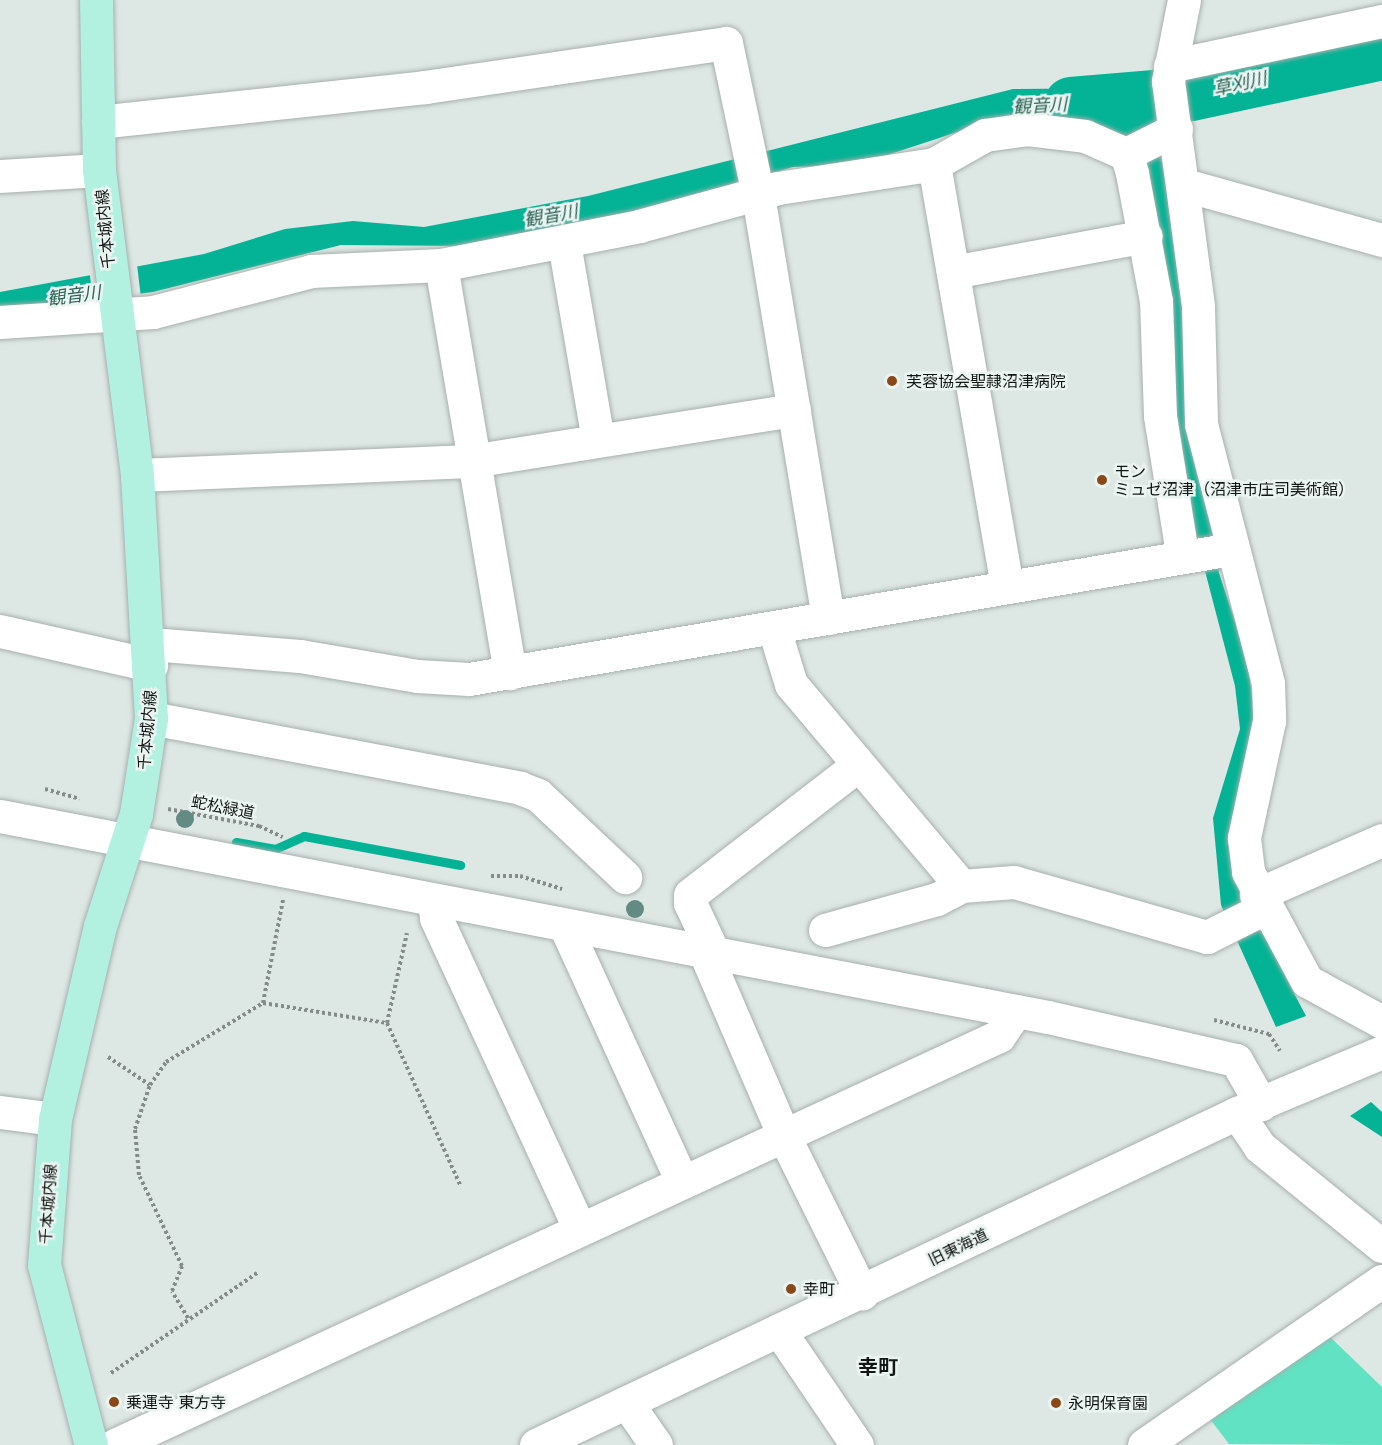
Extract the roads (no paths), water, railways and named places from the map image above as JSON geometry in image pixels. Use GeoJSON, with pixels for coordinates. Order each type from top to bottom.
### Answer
{"type":"FeatureCollection","features":[{"type":"Feature","properties":{"kind":"main road","name":"千本城内線"},"geometry":{"type":"LineString","coordinates":[[91,1445],[44,1265],[55,1119],[100,926],[127,843],[152,718],[151,654],[137,475],[108,269],[99,170],[96,0]]}},
{"type":"Feature","properties":{"kind":"street"},"geometry":{"type":"LineString","coordinates":[[1184,0],[1170,66],[1198,308],[1201,424],[1231,549],[1268,684],[1269,721],[1244,838],[1258,905],[1307,981],[1382,1022]]}},
{"type":"Feature","properties":{"kind":"street"},"geometry":{"type":"LineString","coordinates":[[1170,66],[1382,21]]}},
{"type":"Feature","properties":{"kind":"street"},"geometry":{"type":"LineString","coordinates":[[98,122],[390,92],[726,43],[743,143],[758,195],[828,618]]}},
{"type":"Feature","properties":{"kind":"street"},"geometry":{"type":"LineString","coordinates":[[0,322],[114,310],[311,271],[441,265],[564,243],[758,195],[934,164],[985,135],[1027,129],[1085,136],[1126,154]]}},
{"type":"Feature","properties":{"kind":"street"},"geometry":{"type":"LineString","coordinates":[[1126,154],[1176,129]]}},
{"type":"Feature","properties":{"kind":"street"},"geometry":{"type":"LineString","coordinates":[[1126,154],[1146,236],[1156,301],[1160,416],[1182,554]]}},
{"type":"Feature","properties":{"kind":"street"},"geometry":{"type":"LineString","coordinates":[[934,164],[1007,586]]}},
{"type":"Feature","properties":{"kind":"street"},"geometry":{"type":"LineString","coordinates":[[0,176],[99,170]]}},
{"type":"Feature","properties":{"kind":"street"},"geometry":{"type":"LineString","coordinates":[[1185,185],[1382,240]]}},
{"type":"Feature","properties":{"kind":"street"},"geometry":{"type":"LineString","coordinates":[[953,272],[1146,236]]}},
{"type":"Feature","properties":{"kind":"street"},"geometry":{"type":"LineString","coordinates":[[564,243],[598,439]]}},
{"type":"Feature","properties":{"kind":"street"},"geometry":{"type":"LineString","coordinates":[[441,265],[471,461],[510,673]]}},
{"type":"Feature","properties":{"kind":"street"},"geometry":{"type":"LineString","coordinates":[[137,475],[471,461],[598,439],[794,410]]}},
{"type":"Feature","properties":{"kind":"street"},"geometry":{"type":"LineString","coordinates":[[0,631],[151,654],[300,656],[417,676],[469,679],[774,629],[1182,554],[1231,549]]}},
{"type":"Feature","properties":{"kind":"street"},"geometry":{"type":"LineString","coordinates":[[774,629],[791,684],[961,886]]}},
{"type":"Feature","properties":{"kind":"street"},"geometry":{"type":"LineString","coordinates":[[152,718],[520,788],[538,795],[625,877]]}},
{"type":"Feature","properties":{"kind":"street"},"geometry":{"type":"LineString","coordinates":[[858,765],[690,894],[708,941],[706,955],[783,1134],[862,1293]]}},
{"type":"Feature","properties":{"kind":"street"},"geometry":{"type":"LineString","coordinates":[[0,816],[127,843],[290,870],[706,955],[1016,1011],[1236,1059],[1260,1147],[1382,1246]]}},
{"type":"Feature","properties":{"kind":"street"},"geometry":{"type":"LineString","coordinates":[[825,930],[937,899],[961,886],[1014,882],[1207,937],[1258,905],[1382,840]]}},
{"type":"Feature","properties":{"kind":"street"},"geometry":{"type":"LineString","coordinates":[[434,901],[436,918],[580,1229]]}},
{"type":"Feature","properties":{"kind":"street"},"geometry":{"type":"LineString","coordinates":[[564,926],[682,1181]]}},
{"type":"Feature","properties":{"kind":"street"},"geometry":{"type":"LineString","coordinates":[[115,1445],[999,1036],[1016,1011]]}},
{"type":"Feature","properties":{"kind":"street","name":"旧東海道"},"geometry":{"type":"LineString","coordinates":[[536,1445],[862,1293],[1249,1108],[1375,1061]]}},
{"type":"Feature","properties":{"kind":"street"},"geometry":{"type":"LineString","coordinates":[[0,1112],[55,1119]]}},
{"type":"Feature","properties":{"kind":"street"},"geometry":{"type":"LineString","coordinates":[[1144,1445],[1382,1281]]}},
{"type":"Feature","properties":{"kind":"street"},"geometry":{"type":"LineString","coordinates":[[779,1330],[857,1445]]}},
{"type":"Feature","properties":{"kind":"street"},"geometry":{"type":"LineString","coordinates":[[627,1403],[656,1445]]}},
{"type":"Feature","properties":{"kind":"water","name":"観音川"},"geometry":{"type":"Polygon","coordinates":[[[1141,88],[1153,118],[1187,289],[1219,573],[1247,658],[1254,711],[1237,884],[1306,1016],[1276,1027],[1221,905],[1213,818],[1240,729],[1235,686],[1193,525],[1135,141],[997,119],[857,165],[793,167],[637,212],[464,246],[341,245],[153,292],[0,313],[0,292],[204,254],[285,229],[353,221],[424,227],[588,196],[1013,89],[1141,88]]]}},
{"type":"Feature","properties":{"kind":"water"},"geometry":{"type":"Polygon","coordinates":[[[1371,1102],[1382,1112],[1382,1137],[1350,1116],[1371,1102]]]}},
{"type":"Feature","properties":{"kind":"waterway","name":"草刈川"},"geometry":{"type":"LineString","coordinates":[[1071,104],[1191,94],[1382,53]]}},
{"type":"Feature","properties":{"kind":"waterway"},"geometry":{"type":"LineString","coordinates":[[236,842],[275,849],[304,836],[460,865]]}},
{"type":"Feature","properties":{"kind":"place","name":"芙蓉協会聖隷沼津病院"},"geometry":{"type":"Point","coordinates":[892,381]}},
{"type":"Feature","properties":{"kind":"place","name":"モン ミュゼ沼津（沼津市庄司美術館）"},"geometry":{"type":"Point","coordinates":[1102,480]}},
{"type":"Feature","properties":{"kind":"place","name":"幸町"},"geometry":{"type":"Point","coordinates":[791,1289]}},
{"type":"Feature","properties":{"kind":"place","name":"乗運寺 東方寺"},"geometry":{"type":"Point","coordinates":[114,1402]}},
{"type":"Feature","properties":{"kind":"place","name":"永明保育園"},"geometry":{"type":"Point","coordinates":[1056,1403]}},
{"type":"Feature","properties":{"kind":"district","name":"幸町"},"geometry":{"type":"Point","coordinates":[878,1366]}}]}
